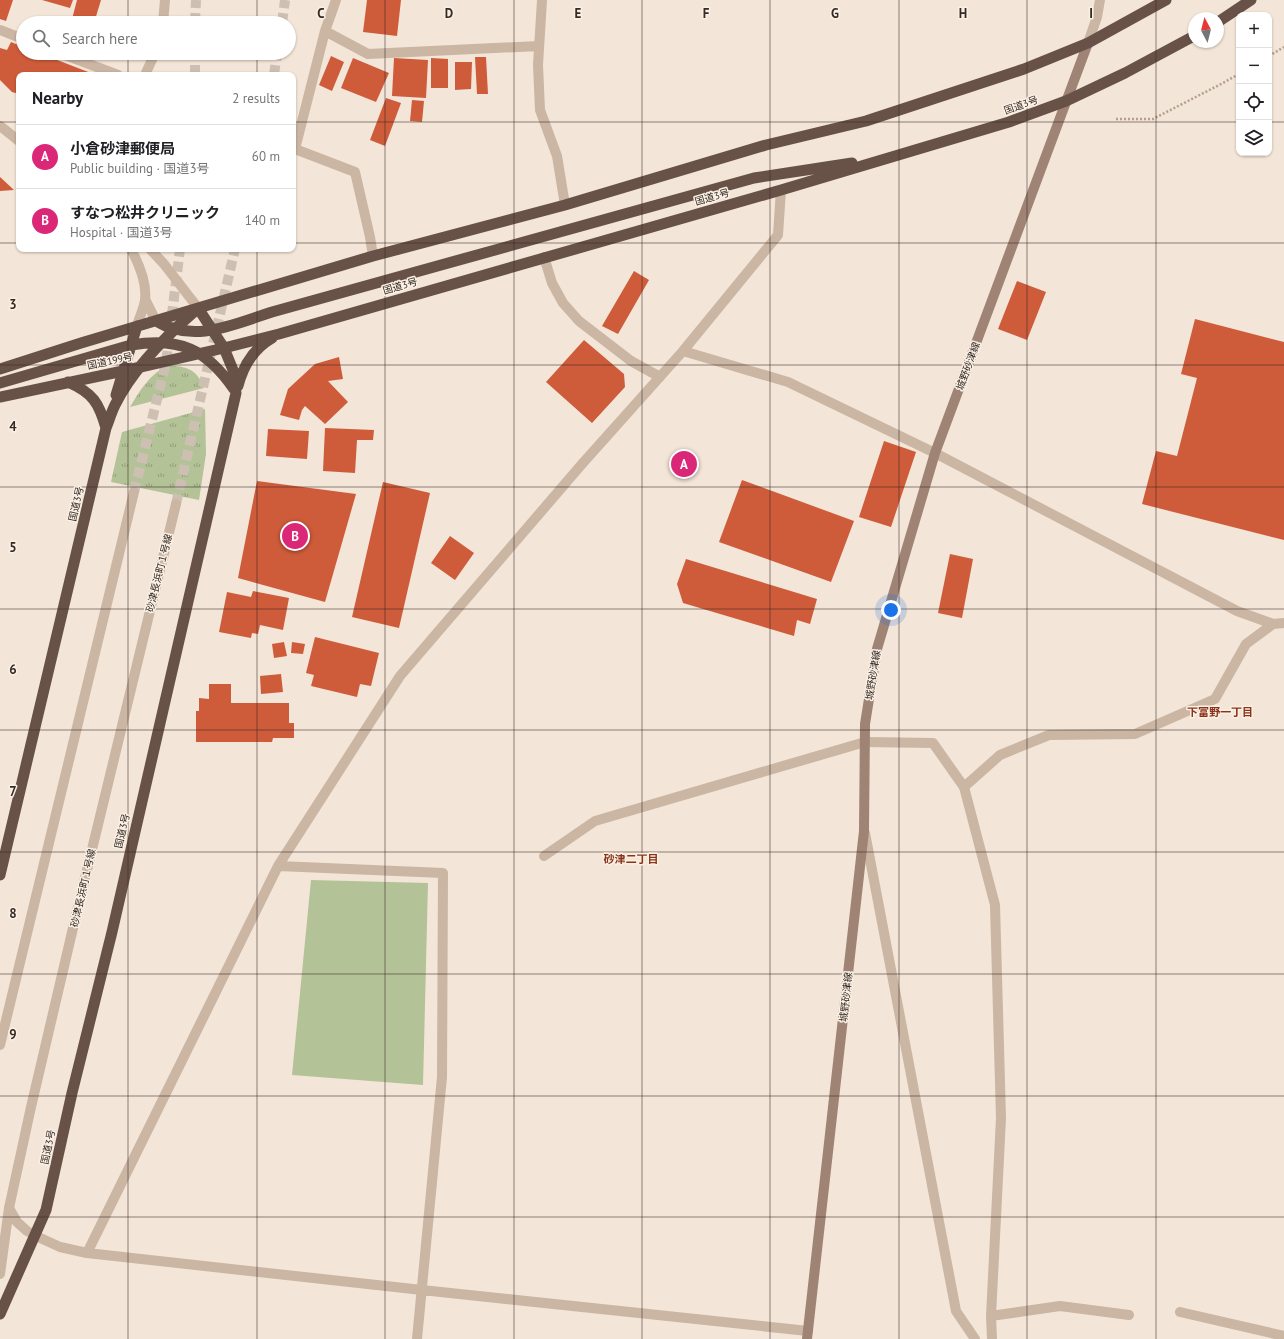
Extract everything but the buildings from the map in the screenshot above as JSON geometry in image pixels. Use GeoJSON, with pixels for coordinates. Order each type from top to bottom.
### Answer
{"type":"FeatureCollection","features":[{"type":"Feature","properties":{"kind":"highway","name":"国道3号"},"geometry":{"type":"LineString","coordinates":[[0,875],[106,428],[115,406],[126,386],[140,367],[162,342],[198,308],[373,256],[565,204],[766,145],[866,121],[1024,69],[1088,43],[1166,0]]}},
{"type":"Feature","properties":{"kind":"highway"},"geometry":{"type":"LineString","coordinates":[[1224,18],[1251,0]]}},
{"type":"Feature","properties":{"kind":"highway","name":"国道3号"},"geometry":{"type":"LineString","coordinates":[[224,348],[279,334],[781,190],[1009,122],[1066,101],[1125,73],[1188,39]]}},
{"type":"Feature","properties":{"kind":"highway"},"geometry":{"type":"LineString","coordinates":[[156,321],[175,330],[198,332],[212,330],[754,178],[893,157]]}},
{"type":"Feature","properties":{"kind":"highway","name":"国道3号"},"geometry":{"type":"LineString","coordinates":[[0,1314],[36,1236],[46,1210],[72,1093],[112,932],[236,392],[233,370],[224,348],[198,308]]}},
{"type":"Feature","properties":{"kind":"highway"},"geometry":{"type":"LineString","coordinates":[[0,369],[198,308]]}},
{"type":"Feature","properties":{"kind":"highway"},"geometry":{"type":"LineString","coordinates":[[106,428],[137,326]]}},
{"type":"Feature","properties":{"kind":"highway"},"geometry":{"type":"LineString","coordinates":[[236,392],[241,374],[252,354],[268,340],[279,334]]}},
{"type":"Feature","properties":{"kind":"highway"},"geometry":{"type":"LineString","coordinates":[[0,383],[131,345],[162,342],[180,345],[200,353],[219,369],[236,392]]}},
{"type":"Feature","properties":{"kind":"highway","name":"国道199号"},"geometry":{"type":"LineString","coordinates":[[0,396],[123,371],[224,348]]}},
{"type":"Feature","properties":{"kind":"highway"},"geometry":{"type":"LineString","coordinates":[[68,382],[82,388],[91,395],[103,416],[106,428]]}},
{"type":"Feature","properties":{"kind":"main road","name":"城野砂津線"},"geometry":{"type":"LineString","coordinates":[[807,1335],[864,831],[865,724],[877,650],[935,453],[1088,43]]}},
{"type":"Feature","properties":{"kind":"street"},"geometry":{"type":"LineString","coordinates":[[164,16],[165,0]]}},
{"type":"Feature","properties":{"kind":"street"},"geometry":{"type":"LineString","coordinates":[[296,145],[325,31],[336,0]]}},
{"type":"Feature","properties":{"kind":"street"},"geometry":{"type":"LineString","coordinates":[[542,0],[538,65],[540,110],[557,156],[565,204]]}},
{"type":"Feature","properties":{"kind":"street"},"geometry":{"type":"LineString","coordinates":[[1088,43],[1097,17],[1100,0]]}},
{"type":"Feature","properties":{"kind":"street"},"geometry":{"type":"LineString","coordinates":[[0,30],[16,36]]}},
{"type":"Feature","properties":{"kind":"street"},"geometry":{"type":"LineString","coordinates":[[325,31],[368,54],[539,46]]}},
{"type":"Feature","properties":{"kind":"street"},"geometry":{"type":"LineString","coordinates":[[78,60],[110,72]]}},
{"type":"Feature","properties":{"kind":"street"},"geometry":{"type":"LineString","coordinates":[[146,72],[151,60]]}},
{"type":"Feature","properties":{"kind":"street"},"geometry":{"type":"LineString","coordinates":[[0,126],[16,139]]}},
{"type":"Feature","properties":{"kind":"street"},"geometry":{"type":"LineString","coordinates":[[296,149],[355,172],[373,256]]}},
{"type":"Feature","properties":{"kind":"street"},"geometry":{"type":"LineString","coordinates":[[87,1253],[278,866],[400,676],[582,464],[683,351],[778,236],[781,190]]}},
{"type":"Feature","properties":{"kind":"street"},"geometry":{"type":"LineString","coordinates":[[133,252],[139,265],[145,299],[156,321]]}},
{"type":"Feature","properties":{"kind":"street"},"geometry":{"type":"LineString","coordinates":[[153,252],[198,308]]}},
{"type":"Feature","properties":{"kind":"street"},"geometry":{"type":"LineString","coordinates":[[544,257],[552,283],[563,303],[579,321],[631,361],[660,377]]}},
{"type":"Feature","properties":{"kind":"street"},"geometry":{"type":"LineString","coordinates":[[137,326],[145,299]]}},
{"type":"Feature","properties":{"kind":"street"},"geometry":{"type":"LineString","coordinates":[[683,351],[788,382],[935,453],[1237,611],[1273,624],[1284,623]]}},
{"type":"Feature","properties":{"kind":"street"},"geometry":{"type":"LineString","coordinates":[[0,1045],[134,492]]}},
{"type":"Feature","properties":{"kind":"street","name":"砂津長浜町１号線"},"geometry":{"type":"LineString","coordinates":[[0,1274],[9,1208],[75,918],[176,504]]}},
{"type":"Feature","properties":{"kind":"street"},"geometry":{"type":"LineString","coordinates":[[964,787],[1000,755],[1049,735],[1136,734],[1215,699],[1246,644],[1273,624]]}},
{"type":"Feature","properties":{"kind":"street"},"geometry":{"type":"LineString","coordinates":[[544,856],[595,821],[865,742],[933,743],[964,787],[995,906],[1001,1118],[992,1339]]}},
{"type":"Feature","properties":{"kind":"street"},"geometry":{"type":"LineString","coordinates":[[864,831],[956,1310],[975,1339]]}},
{"type":"Feature","properties":{"kind":"street"},"geometry":{"type":"LineString","coordinates":[[278,866],[442,872],[442,1076],[417,1339]]}},
{"type":"Feature","properties":{"kind":"street"},"geometry":{"type":"LineString","coordinates":[[9,1208],[18,1222],[36,1236],[60,1247],[87,1253],[807,1335]]}},
{"type":"Feature","properties":{"kind":"street"},"geometry":{"type":"LineString","coordinates":[[992,1316],[1060,1306],[1129,1315]]}},
{"type":"Feature","properties":{"kind":"street"},"geometry":{"type":"LineString","coordinates":[[1180,1312],[1284,1336]]}},
{"type":"Feature","properties":{"kind":"path"},"geometry":{"type":"LineString","coordinates":[[1272,54],[1284,47]]}},
{"type":"Feature","properties":{"kind":"path"},"geometry":{"type":"LineString","coordinates":[[1116,119],[1153,119],[1236,76]]}},
{"type":"Feature","properties":{"kind":"green space"},"geometry":{"type":"Polygon","coordinates":[[[168,366],[180,366],[195,373],[204,388],[130,407],[151,378],[156,373],[168,366]]]}},
{"type":"Feature","properties":{"kind":"green space"},"geometry":{"type":"Polygon","coordinates":[[[205,409],[206,454],[199,500],[111,482],[122,432],[205,409]]]}},
{"type":"Feature","properties":{"kind":"green space"},"geometry":{"type":"Polygon","coordinates":[[[311,880],[428,883],[423,1085],[292,1075],[311,880]]]}},
{"type":"Feature","properties":{"kind":"tunnel"},"geometry":{"type":"LineString","coordinates":[[195,16],[196,0]]}},
{"type":"Feature","properties":{"kind":"tunnel"},"geometry":{"type":"LineString","coordinates":[[283,16],[285,0]]}},
{"type":"Feature","properties":{"kind":"tunnel"},"geometry":{"type":"LineString","coordinates":[[195,60],[195,72]]}},
{"type":"Feature","properties":{"kind":"tunnel"},"geometry":{"type":"LineString","coordinates":[[274,72],[276,60]]}},
{"type":"Feature","properties":{"kind":"tunnel"},"geometry":{"type":"LineString","coordinates":[[134,492],[166,363],[180,252]]}},
{"type":"Feature","properties":{"kind":"tunnel"},"geometry":{"type":"LineString","coordinates":[[176,504],[234,252]]}},
{"type":"Feature","properties":{"kind":"place","name":"小倉砂津郵便局"},"geometry":{"type":"Point","coordinates":[684,464]}},
{"type":"Feature","properties":{"kind":"place","name":"すなつ松井クリニック"},"geometry":{"type":"Point","coordinates":[295,536]}},
{"type":"Feature","properties":{"kind":"district","name":"下富野一丁目"},"geometry":{"type":"Point","coordinates":[1220,712]}},
{"type":"Feature","properties":{"kind":"district","name":"砂津二丁目"},"geometry":{"type":"Point","coordinates":[631,859]}}]}
